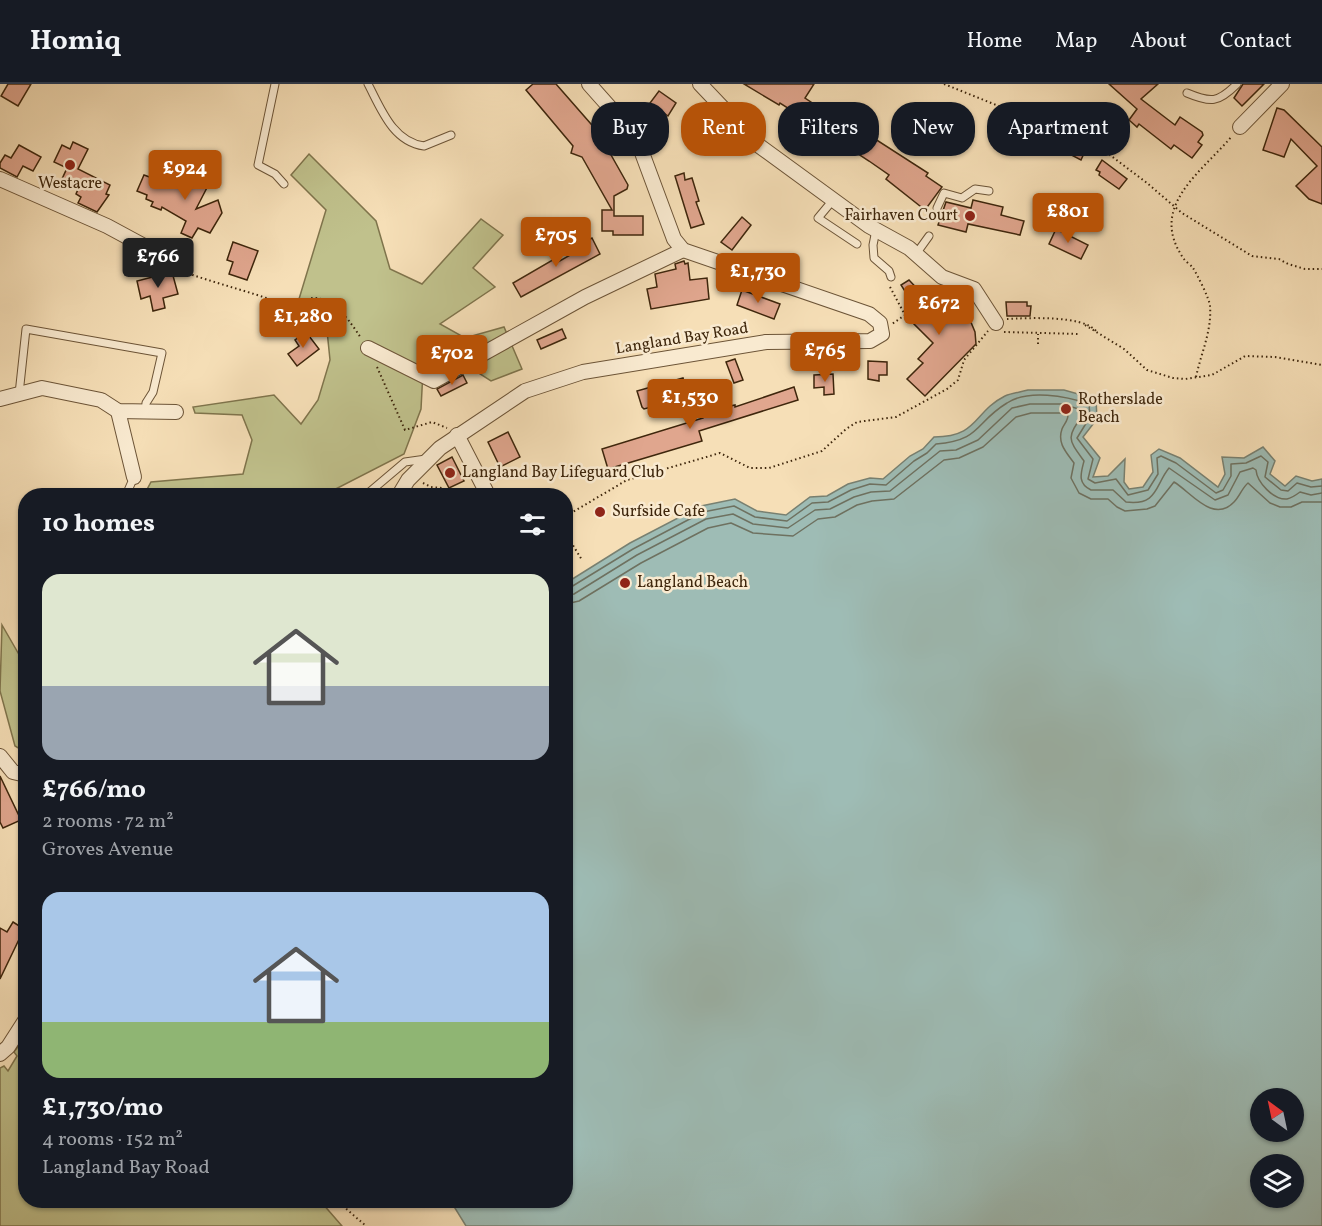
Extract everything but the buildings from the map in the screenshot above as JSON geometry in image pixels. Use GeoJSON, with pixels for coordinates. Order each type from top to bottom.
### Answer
{"type":"FeatureCollection","features":[{"type":"Feature","properties":{"kind":"street"},"geometry":{"type":"LineString","coordinates":[[589,84],[629,129],[641,150],[674,239],[683,250],[869,314],[875,317],[882,329]]}},
{"type":"Feature","properties":{"kind":"street"},"geometry":{"type":"LineString","coordinates":[[700,84],[758,146],[876,230],[909,248],[942,277],[974,289],[993,326]]}},
{"type":"Feature","properties":{"kind":"street"},"geometry":{"type":"LineString","coordinates":[[1240,126],[1276,86]]}},
{"type":"Feature","properties":{"kind":"street"},"geometry":{"type":"LineString","coordinates":[[0,179],[107,226],[157,253]]}},
{"type":"Feature","properties":{"kind":"street"},"geometry":{"type":"LineString","coordinates":[[366,345],[434,381],[585,297],[683,250]]}},
{"type":"Feature","properties":{"kind":"street","name":"Langland Bay Road"},"geometry":{"type":"LineString","coordinates":[[403,488],[429,459],[457,435],[525,391],[583,372],[766,342],[870,341],[882,334],[882,329]]}},
{"type":"Feature","properties":{"kind":"street"},"geometry":{"type":"LineString","coordinates":[[0,399],[42,388],[102,400],[118,411],[176,412]]}},
{"type":"Feature","properties":{"kind":"street"},"geometry":{"type":"LineString","coordinates":[[118,411],[134,477]]}},
{"type":"Feature","properties":{"kind":"street"},"geometry":{"type":"LineString","coordinates":[[457,435],[484,488]]}},
{"type":"Feature","properties":{"kind":"street"},"geometry":{"type":"LineString","coordinates":[[0,756],[13,772],[18,773]]}},
{"type":"Feature","properties":{"kind":"street"},"geometry":{"type":"LineString","coordinates":[[0,1054],[8,1047],[18,1031]]}},
{"type":"Feature","properties":{"kind":"lane"},"geometry":{"type":"LineString","coordinates":[[275,84],[258,165],[275,174],[284,184]]}},
{"type":"Feature","properties":{"kind":"lane"},"geometry":{"type":"LineString","coordinates":[[368,84],[390,123],[405,140],[424,146],[451,135]]}},
{"type":"Feature","properties":{"kind":"lane"},"geometry":{"type":"LineString","coordinates":[[1187,93],[1203,100],[1214,100],[1224,97],[1237,84]]}},
{"type":"Feature","properties":{"kind":"lane"},"geometry":{"type":"LineString","coordinates":[[937,208],[944,193],[962,198],[975,189],[989,191]]}},
{"type":"Feature","properties":{"kind":"lane"},"geometry":{"type":"LineString","coordinates":[[833,200],[818,218],[857,244]]}},
{"type":"Feature","properties":{"kind":"lane"},"geometry":{"type":"LineString","coordinates":[[876,230],[873,245],[874,258],[889,271],[890,280]]}},
{"type":"Feature","properties":{"kind":"lane"},"geometry":{"type":"LineString","coordinates":[[916,254],[929,236]]}},
{"type":"Feature","properties":{"kind":"lane"},"geometry":{"type":"LineString","coordinates":[[18,394],[26,329],[162,353],[153,392],[146,403],[145,412]]}},
{"type":"Feature","properties":{"kind":"lane"},"geometry":{"type":"LineString","coordinates":[[374,488],[405,462],[429,459]]}},
{"type":"Feature","properties":{"kind":"lane"},"geometry":{"type":"LineString","coordinates":[[129,488],[134,477]]}},
{"type":"Feature","properties":{"kind":"path"},"geometry":{"type":"LineString","coordinates":[[944,84],[1098,146],[1147,183],[1174,208],[1252,256],[1279,259],[1305,269],[1322,269]]}},
{"type":"Feature","properties":{"kind":"path"},"geometry":{"type":"LineString","coordinates":[[1196,377],[1201,353],[1209,333],[1210,303],[1194,269],[1184,259],[1171,233],[1174,208],[1185,186],[1240,126]]}},
{"type":"Feature","properties":{"kind":"path"},"geometry":{"type":"LineString","coordinates":[[171,267],[222,286],[242,288],[291,307],[312,298],[324,299],[349,319],[366,345]]}},
{"type":"Feature","properties":{"kind":"path"},"geometry":{"type":"LineString","coordinates":[[882,329],[905,315],[890,280]]}},
{"type":"Feature","properties":{"kind":"path"},"geometry":{"type":"LineString","coordinates":[[314,309],[324,299]]}},
{"type":"Feature","properties":{"kind":"path"},"geometry":{"type":"LineString","coordinates":[[573,512],[627,480],[720,453],[750,468],[769,468],[822,451],[857,422],[896,417],[947,389],[958,380],[964,360],[993,326],[1002,320],[1043,318],[1082,324],[1124,349],[1147,370],[1185,379],[1212,375],[1245,356],[1275,357],[1322,365]]}},
{"type":"Feature","properties":{"kind":"path"},"geometry":{"type":"LineString","coordinates":[[993,326],[1001,332],[1080,334]]}},
{"type":"Feature","properties":{"kind":"path"},"geometry":{"type":"LineString","coordinates":[[1038,334],[1038,344]]}},
{"type":"Feature","properties":{"kind":"path"},"geometry":{"type":"LineString","coordinates":[[376,365],[405,430],[432,422],[442,424]]}},
{"type":"Feature","properties":{"kind":"path"},"geometry":{"type":"LineString","coordinates":[[423,482],[431,487],[442,488]]}},
{"type":"Feature","properties":{"kind":"path"},"geometry":{"type":"LineString","coordinates":[[573,543],[582,560]]}},
{"type":"Feature","properties":{"kind":"path"},"geometry":{"type":"LineString","coordinates":[[345,1208],[366,1226]]}},
{"type":"Feature","properties":{"kind":"green space"},"geometry":{"type":"Polygon","coordinates":[[[309,154],[376,221],[390,269],[422,284],[481,219],[503,235],[473,268],[495,287],[440,324],[465,338],[504,327],[522,369],[491,381],[457,359],[423,371],[421,409],[404,454],[338,488],[148,488],[151,482],[243,474],[252,440],[242,415],[195,413],[193,407],[274,395],[301,424],[318,400],[330,360],[326,321],[299,299],[326,210],[291,175],[309,154]]]}},
{"type":"Feature","properties":{"kind":"green space"},"geometry":{"type":"Polygon","coordinates":[[[2,625],[18,653],[18,748],[15,746],[0,691],[2,625]]]}},
{"type":"Feature","properties":{"kind":"green space"},"geometry":{"type":"Polygon","coordinates":[[[18,1047],[18,1208],[326,1208],[342,1226],[0,1226],[0,1068],[4,1066],[8,1071],[17,1056],[14,1052],[18,1047]]]}},
{"type":"Feature","properties":{"kind":"water"},"geometry":{"type":"Polygon","coordinates":[[[1028,390],[1064,390],[1096,399],[1097,419],[1083,437],[1100,458],[1093,477],[1108,476],[1125,459],[1124,482],[1129,489],[1143,487],[1153,472],[1151,455],[1159,449],[1180,458],[1218,487],[1225,474],[1222,457],[1244,458],[1263,447],[1275,461],[1270,474],[1285,486],[1296,476],[1312,481],[1322,479],[1322,1226],[466,1226],[455,1208],[573,1208],[573,579],[630,543],[701,506],[735,499],[757,511],[786,515],[810,497],[827,496],[848,484],[870,478],[883,479],[910,456],[923,449],[934,437],[949,436],[968,428],[995,402],[1008,395],[1028,390]]]}},
{"type":"Feature","properties":{"kind":"place","name":"Westacre"},"geometry":{"type":"Point","coordinates":[70,165]}},
{"type":"Feature","properties":{"kind":"place","name":"Fairhaven Court"},"geometry":{"type":"Point","coordinates":[970,216]}},
{"type":"Feature","properties":{"kind":"place","name":"Rotherslade Beach"},"geometry":{"type":"Point","coordinates":[1066,409]}},
{"type":"Feature","properties":{"kind":"place","name":"Langland Bay Lifeguard Club"},"geometry":{"type":"Point","coordinates":[450,473]}},
{"type":"Feature","properties":{"kind":"place","name":"Surfside Cafe"},"geometry":{"type":"Point","coordinates":[600,512]}},
{"type":"Feature","properties":{"kind":"place","name":"Langland Beach"},"geometry":{"type":"Point","coordinates":[625,583]}}]}
